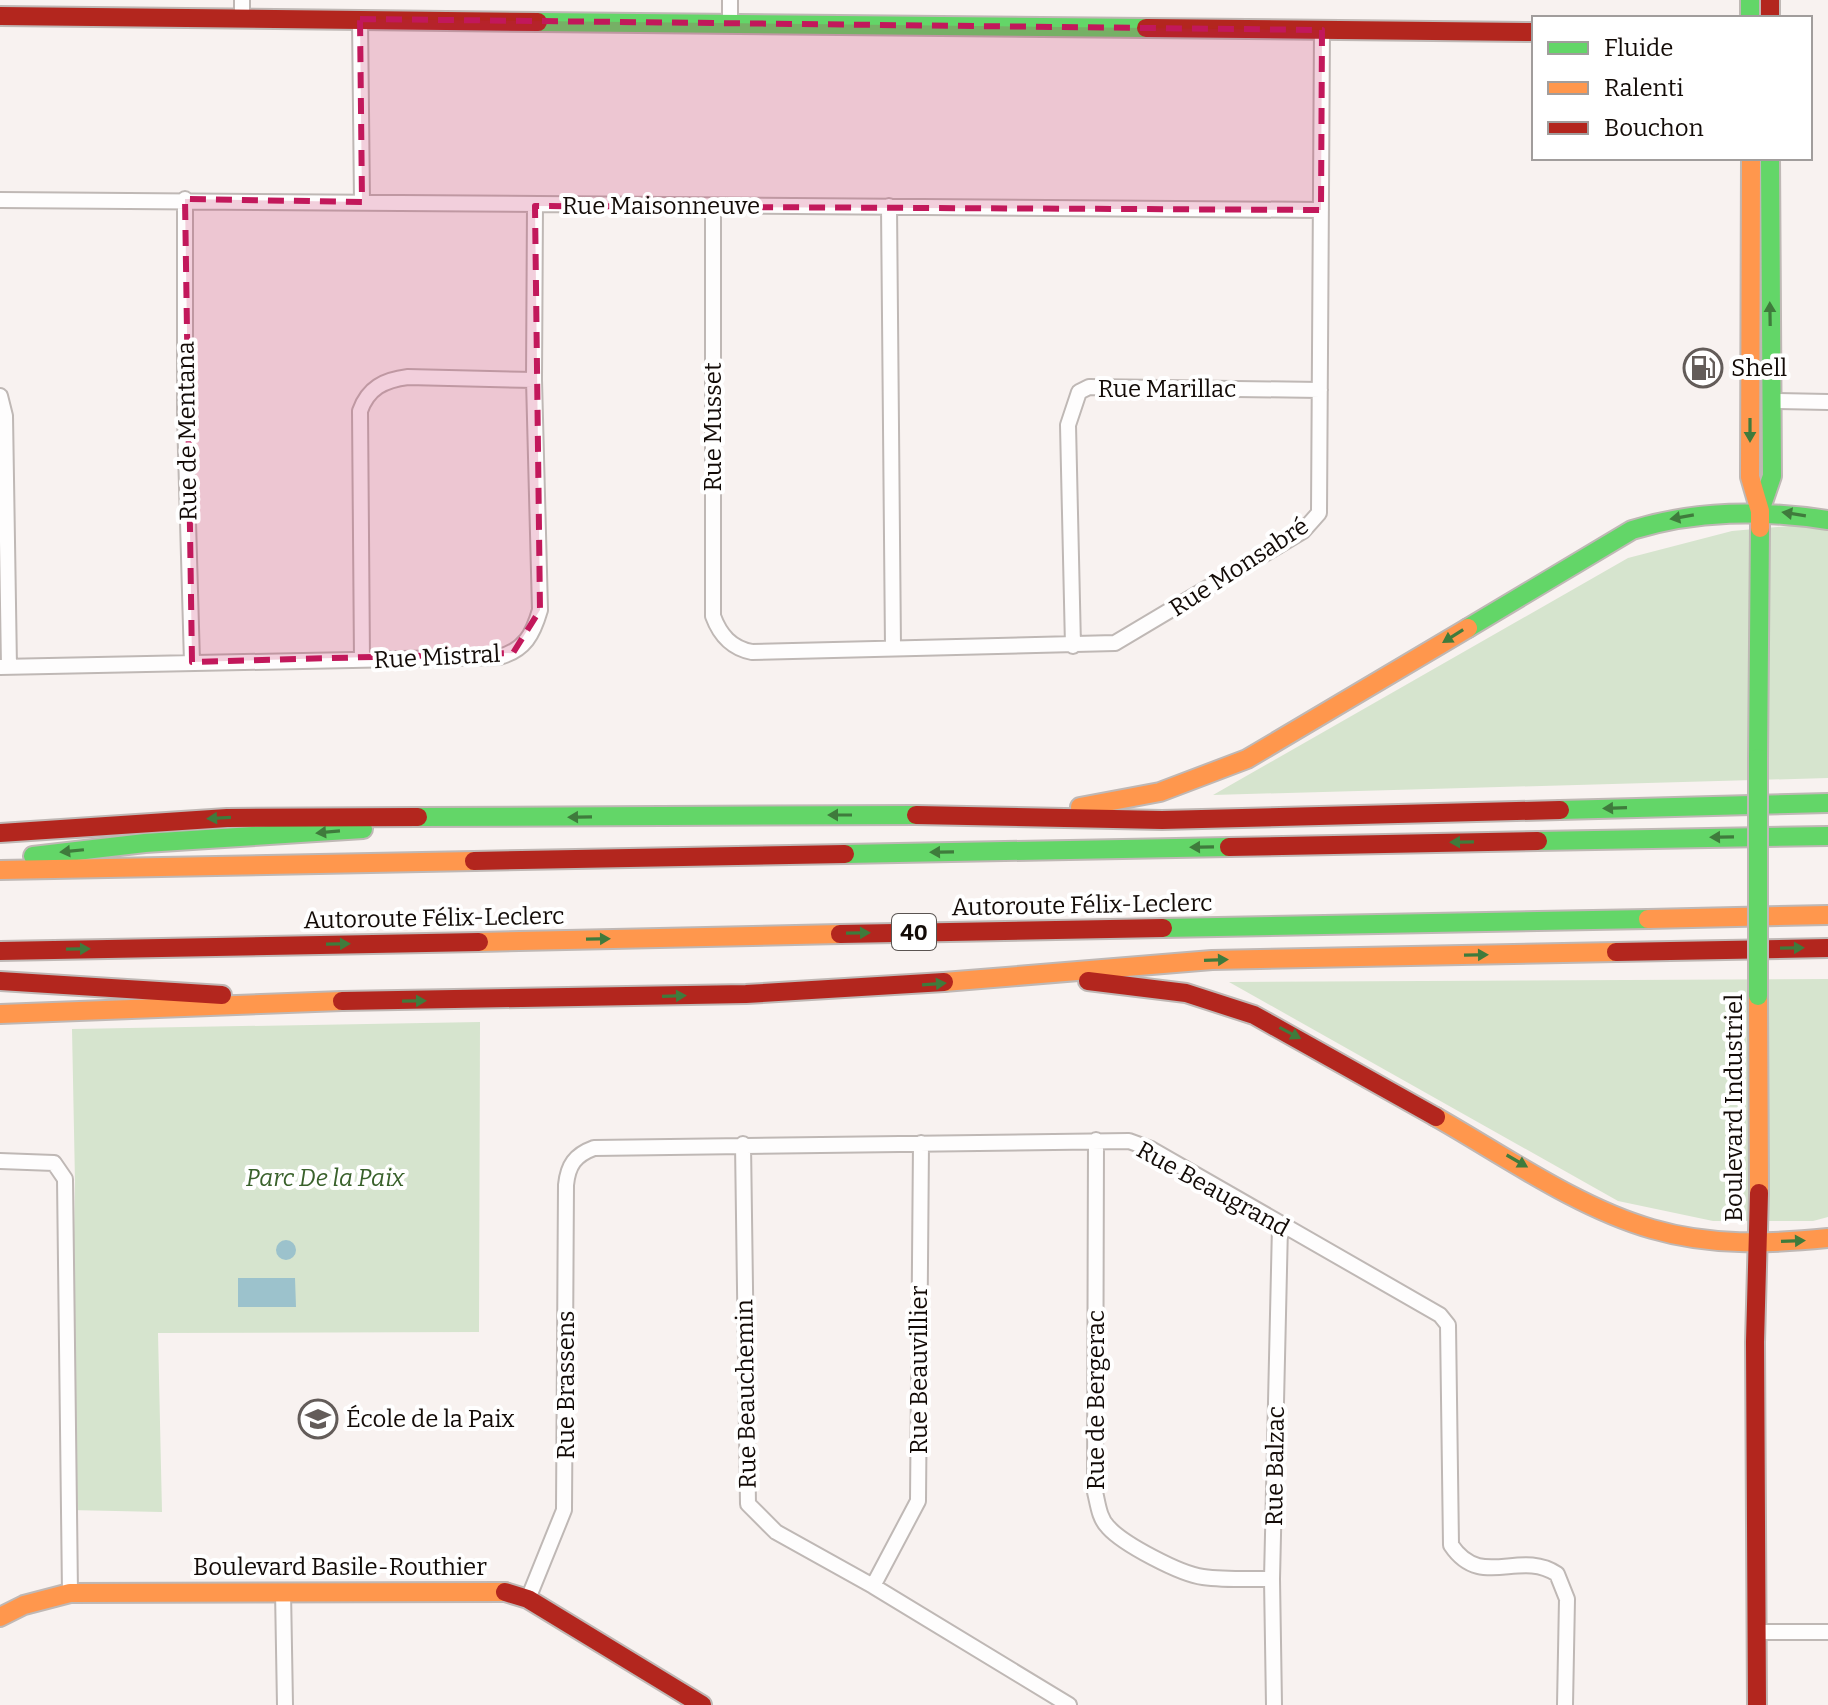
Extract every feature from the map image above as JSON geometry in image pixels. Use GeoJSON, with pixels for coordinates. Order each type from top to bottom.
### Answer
{"type":"FeatureCollection","features":[{"type":"Feature","properties":{"kind":"main road"},"geometry":{"type":"LineString","coordinates":[[0,16],[1532,32]]}},
{"type":"Feature","properties":{"kind":"main road","name":"Boulevard Industriel"},"geometry":{"type":"LineString","coordinates":[[1751,160],[1750,477],[1760,511],[1759,1241],[1755,1342],[1757,1705]]}},
{"type":"Feature","properties":{"kind":"main road","name":"Boulevard Industriel"},"geometry":{"type":"LineString","coordinates":[[1760,511],[1772,476],[1770,160]]}},
{"type":"Feature","properties":{"kind":"main road"},"geometry":{"type":"LineString","coordinates":[[1019,817],[1133,798],[1216,773],[1316,721],[1617,537],[1679,518],[1760,511],[1828,520]]}},
{"type":"Feature","properties":{"kind":"main road"},"geometry":{"type":"LineString","coordinates":[[0,833],[261,816],[1176,819],[1828,803]]}},
{"type":"Feature","properties":{"kind":"main road"},"geometry":{"type":"LineString","coordinates":[[0,860],[145,843],[489,818]]}},
{"type":"Feature","properties":{"kind":"main road"},"geometry":{"type":"LineString","coordinates":[[0,870],[1828,836]]}},
{"type":"Feature","properties":{"kind":"main road","name":"Autoroute Félix-Leclerc"},"geometry":{"type":"LineString","coordinates":[[0,951],[1828,915]]}},
{"type":"Feature","properties":{"kind":"main road"},"geometry":{"type":"LineString","coordinates":[[0,1014],[156,1011],[308,1002],[746,994],[1038,977],[1138,964],[1212,960],[1828,948]]}},
{"type":"Feature","properties":{"kind":"main road"},"geometry":{"type":"LineString","coordinates":[[1038,977],[1137,984],[1229,1006],[1292,1033],[1613,1216],[1672,1237],[1759,1241],[1828,1238]]}},
{"type":"Feature","properties":{"kind":"main road"},"geometry":{"type":"LineString","coordinates":[[0,981],[308,1002]]}},
{"type":"Feature","properties":{"kind":"main road","name":"Boulevard Basile-Routhier"},"geometry":{"type":"LineString","coordinates":[[0,1617],[24,1605],[70,1593],[499,1590],[528,1599],[682,1700],[702,1705]]}},
{"type":"Feature","properties":{"kind":"street"},"geometry":{"type":"LineString","coordinates":[[242,0],[242,19]]}},
{"type":"Feature","properties":{"kind":"street"},"geometry":{"type":"LineString","coordinates":[[730,0],[730,24]]}},
{"type":"Feature","properties":{"kind":"street"},"geometry":{"type":"LineString","coordinates":[[360,19],[362,202]]}},
{"type":"Feature","properties":{"kind":"street","name":"Rue Monsabré"},"geometry":{"type":"LineString","coordinates":[[730,643],[752,652],[1101,645],[1126,638],[1313,523],[1321,495],[1322,30]]}},
{"type":"Feature","properties":{"kind":"street","name":"Rue Maisonneuve"},"geometry":{"type":"LineString","coordinates":[[0,200],[185,199],[535,206],[1321,210]]}},
{"type":"Feature","properties":{"kind":"street","name":"Rue de Mentana"},"geometry":{"type":"LineString","coordinates":[[185,199],[192,662]]}},
{"type":"Feature","properties":{"kind":"street","name":"Rue Mistral"},"geometry":{"type":"LineString","coordinates":[[4,667],[499,657],[513,653],[526,641],[540,610],[534,380],[535,206]]}},
{"type":"Feature","properties":{"kind":"street","name":"Rue Musset"},"geometry":{"type":"LineString","coordinates":[[713,206],[713,616],[730,643]]}},
{"type":"Feature","properties":{"kind":"street"},"geometry":{"type":"LineString","coordinates":[[889,206],[893,648]]}},
{"type":"Feature","properties":{"kind":"street"},"geometry":{"type":"LineString","coordinates":[[362,660],[360,411],[364,398],[391,379],[408,377],[534,380]]}},
{"type":"Feature","properties":{"kind":"street","name":"Rue Marillac"},"geometry":{"type":"LineString","coordinates":[[1073,646],[1068,425],[1079,392],[1089,387],[1320,390]]}},
{"type":"Feature","properties":{"kind":"street"},"geometry":{"type":"LineString","coordinates":[[0,396],[5,416],[4,667]]}},
{"type":"Feature","properties":{"kind":"street"},"geometry":{"type":"LineString","coordinates":[[1771,401],[1828,402]]}},
{"type":"Feature","properties":{"kind":"street","name":"Rue Beaugrand"},"geometry":{"type":"LineString","coordinates":[[571,1163],[594,1148],[743,1144],[1096,1140],[1129,1141],[1151,1149],[1280,1226],[1440,1315],[1448,1325],[1451,1545],[1466,1564],[1476,1567],[1534,1565],[1557,1574],[1567,1599],[1565,1705]]}},
{"type":"Feature","properties":{"kind":"street","name":"Rue de Bergerac"},"geometry":{"type":"LineString","coordinates":[[1096,1140],[1095,1492],[1099,1513],[1120,1538],[1199,1577],[1272,1579]]}},
{"type":"Feature","properties":{"kind":"street","name":"Rue Beauvillier"},"geometry":{"type":"LineString","coordinates":[[873,1586],[918,1501],[921,1143]]}},
{"type":"Feature","properties":{"kind":"street","name":"Rue Beauchemin"},"geometry":{"type":"LineString","coordinates":[[743,1144],[748,1504],[776,1532],[873,1586],[1045,1699],[1069,1705]]}},
{"type":"Feature","properties":{"kind":"street"},"geometry":{"type":"LineString","coordinates":[[0,1161],[54,1163],[65,1179],[70,1593]]}},
{"type":"Feature","properties":{"kind":"street","name":"Rue Brassens"},"geometry":{"type":"LineString","coordinates":[[528,1599],[564,1510],[566,1185],[571,1163]]}},
{"type":"Feature","properties":{"kind":"street","name":"Rue Balzac"},"geometry":{"type":"LineString","coordinates":[[1274,1705],[1272,1579],[1280,1226]]}},
{"type":"Feature","properties":{"kind":"street"},"geometry":{"type":"LineString","coordinates":[[283,1591],[285,1705]]}},
{"type":"Feature","properties":{"kind":"street"},"geometry":{"type":"LineString","coordinates":[[1758,1632],[1828,1632]]}},
{"type":"Feature","properties":{"kind":"highlighted area"},"geometry":{"type":"Polygon","coordinates":[[[360,19],[1322,30],[1321,210],[535,206],[540,610],[513,653],[192,662],[185,199],[362,202],[360,19]]]}},
{"type":"Feature","properties":{"kind":"green space"},"geometry":{"type":"Polygon","coordinates":[[[1801,525],[1828,530],[1828,778],[1213,795],[1628,558],[1732,531],[1801,525]]]}},
{"type":"Feature","properties":{"kind":"green space"},"geometry":{"type":"Polygon","coordinates":[[[1828,979],[1828,1217],[1813,1221],[1713,1221],[1618,1201],[1229,982],[1828,979]]]}},
{"type":"Feature","properties":{"kind":"green space","name":"Parc De la Paix"},"geometry":{"type":"Polygon","coordinates":[[[480,1022],[479,1332],[158,1333],[162,1512],[69,1510],[75,1182],[72,1029],[480,1022]]]}},
{"type":"Feature","properties":{"kind":"water"},"geometry":{"type":"Polygon","coordinates":[[[286,1240],[293,1243],[296,1250],[293,1257],[286,1260],[279,1257],[276,1250],[279,1243],[286,1240]]]}},
{"type":"Feature","properties":{"kind":"water"},"geometry":{"type":"Polygon","coordinates":[[[238,1278],[295,1278],[296,1307],[238,1307],[238,1278]]]}},
{"type":"Feature","properties":{"kind":"traffic: fast"},"geometry":{"type":"LineString","coordinates":[[1750,0],[1750,16]]}},
{"type":"Feature","properties":{"kind":"traffic: fast"},"geometry":{"type":"LineString","coordinates":[[538,22],[1146,28]]}},
{"type":"Feature","properties":{"kind":"traffic: fast"},"geometry":{"type":"LineString","coordinates":[[1760,511],[1772,476],[1770,160]]}},
{"type":"Feature","properties":{"kind":"traffic: fast"},"geometry":{"type":"LineString","coordinates":[[1468,628],[1632,530],[1705,515],[1754,513],[1828,520]]}},
{"type":"Feature","properties":{"kind":"traffic: fast"},"geometry":{"type":"LineString","coordinates":[[1758,758],[1760,528]]}},
{"type":"Feature","properties":{"kind":"traffic: fast"},"geometry":{"type":"LineString","coordinates":[[1758,758],[1758,996]]}},
{"type":"Feature","properties":{"kind":"traffic: fast"},"geometry":{"type":"LineString","coordinates":[[1560,810],[1828,803]]}},
{"type":"Feature","properties":{"kind":"traffic: fast"},"geometry":{"type":"LineString","coordinates":[[418,817],[916,815]]}},
{"type":"Feature","properties":{"kind":"traffic: fast"},"geometry":{"type":"LineString","coordinates":[[33,856],[145,843],[363,829]]}},
{"type":"Feature","properties":{"kind":"traffic: fast"},"geometry":{"type":"LineString","coordinates":[[1538,841],[1828,836]]}},
{"type":"Feature","properties":{"kind":"traffic: fast"},"geometry":{"type":"LineString","coordinates":[[845,854],[1229,847]]}},
{"type":"Feature","properties":{"kind":"traffic: fast"},"geometry":{"type":"LineString","coordinates":[[1163,928],[1648,919]]}},
{"type":"Feature","properties":{"kind":"traffic: slow"},"geometry":{"type":"LineString","coordinates":[[1751,160],[1750,477],[1760,511],[1760,528]]}},
{"type":"Feature","properties":{"kind":"traffic: slow"},"geometry":{"type":"LineString","coordinates":[[1080,807],[1160,792],[1247,759],[1468,628]]}},
{"type":"Feature","properties":{"kind":"traffic: slow"},"geometry":{"type":"LineString","coordinates":[[0,870],[474,861]]}},
{"type":"Feature","properties":{"kind":"traffic: slow"},"geometry":{"type":"LineString","coordinates":[[1648,919],[1828,915]]}},
{"type":"Feature","properties":{"kind":"traffic: slow"},"geometry":{"type":"LineString","coordinates":[[479,942],[840,934]]}},
{"type":"Feature","properties":{"kind":"traffic: slow"},"geometry":{"type":"LineString","coordinates":[[944,982],[1212,960],[1616,952]]}},
{"type":"Feature","properties":{"kind":"traffic: slow"},"geometry":{"type":"LineString","coordinates":[[1758,996],[1759,1193]]}},
{"type":"Feature","properties":{"kind":"traffic: slow"},"geometry":{"type":"LineString","coordinates":[[0,1014],[342,1001]]}},
{"type":"Feature","properties":{"kind":"traffic: slow"},"geometry":{"type":"LineString","coordinates":[[1436,1117],[1569,1194],[1624,1220],[1652,1229],[1718,1241],[1784,1242],[1828,1238]]}},
{"type":"Feature","properties":{"kind":"traffic: slow"},"geometry":{"type":"LineString","coordinates":[[0,1617],[24,1605],[70,1593],[505,1592]]}},
{"type":"Feature","properties":{"kind":"traffic: jam"},"geometry":{"type":"LineString","coordinates":[[1770,0],[1770,16]]}},
{"type":"Feature","properties":{"kind":"traffic: jam"},"geometry":{"type":"LineString","coordinates":[[0,16],[538,22]]}},
{"type":"Feature","properties":{"kind":"traffic: jam"},"geometry":{"type":"LineString","coordinates":[[1146,28],[1532,32]]}},
{"type":"Feature","properties":{"kind":"traffic: jam"},"geometry":{"type":"LineString","coordinates":[[916,815],[1162,820],[1560,810]]}},
{"type":"Feature","properties":{"kind":"traffic: jam"},"geometry":{"type":"LineString","coordinates":[[0,833],[227,818],[418,817]]}},
{"type":"Feature","properties":{"kind":"traffic: jam"},"geometry":{"type":"LineString","coordinates":[[1229,847],[1538,841]]}},
{"type":"Feature","properties":{"kind":"traffic: jam"},"geometry":{"type":"LineString","coordinates":[[474,861],[845,854]]}},
{"type":"Feature","properties":{"kind":"traffic: jam"},"geometry":{"type":"LineString","coordinates":[[840,934],[1163,928]]}},
{"type":"Feature","properties":{"kind":"traffic: jam"},"geometry":{"type":"LineString","coordinates":[[0,951],[479,942]]}},
{"type":"Feature","properties":{"kind":"traffic: jam"},"geometry":{"type":"LineString","coordinates":[[1616,952],[1828,948]]}},
{"type":"Feature","properties":{"kind":"traffic: jam"},"geometry":{"type":"LineString","coordinates":[[0,981],[222,995]]}},
{"type":"Feature","properties":{"kind":"traffic: jam"},"geometry":{"type":"LineString","coordinates":[[1088,981],[1186,993],[1254,1015],[1436,1117]]}},
{"type":"Feature","properties":{"kind":"traffic: jam"},"geometry":{"type":"LineString","coordinates":[[342,1001],[746,994],[944,982]]}},
{"type":"Feature","properties":{"kind":"traffic: jam"},"geometry":{"type":"LineString","coordinates":[[1757,1705],[1755,1342],[1759,1193]]}},
{"type":"Feature","properties":{"kind":"traffic: jam"},"geometry":{"type":"LineString","coordinates":[[505,1592],[528,1599],[702,1705]]}},
{"type":"Feature","properties":{"kind":"place","name":"Shell"},"geometry":{"type":"Point","coordinates":[1703,368]}},
{"type":"Feature","properties":{"kind":"place","name":"École de la Paix"},"geometry":{"type":"Point","coordinates":[318,1419]}}]}
